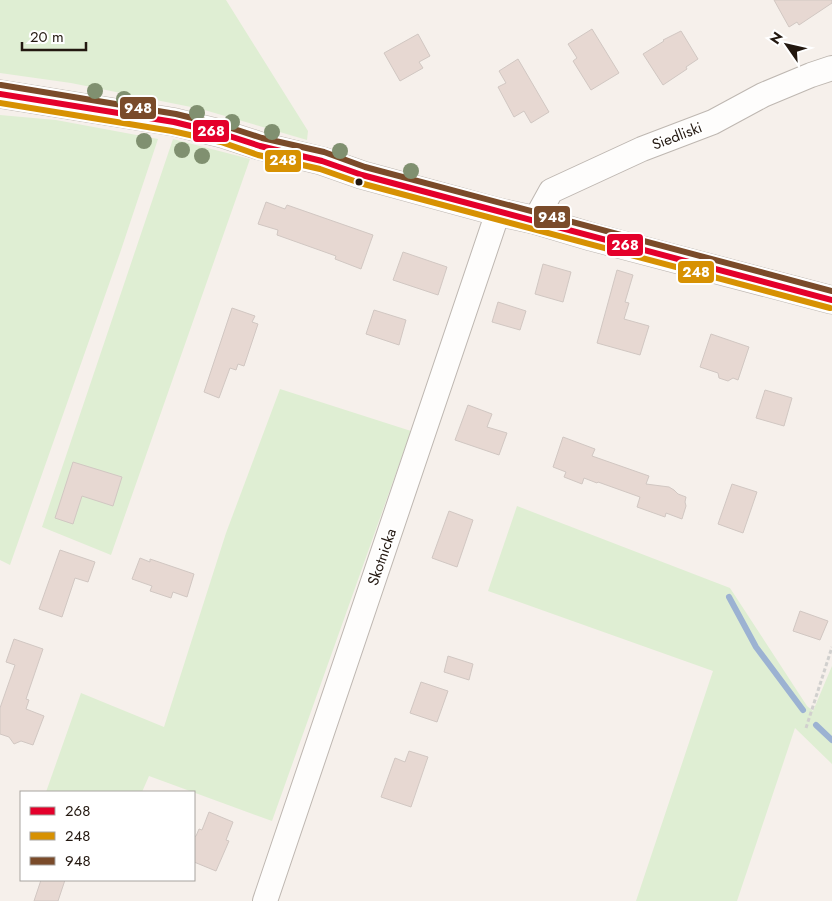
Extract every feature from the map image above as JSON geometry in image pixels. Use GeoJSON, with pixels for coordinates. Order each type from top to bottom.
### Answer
{"type":"FeatureCollection","features":[{"type":"Feature","properties":{"kind":"street","name":"Siedliski"},"geometry":{"type":"LineString","coordinates":[[535,220],[551,191],[642,149],[712,122],[771,92],[832,68]]}},
{"type":"Feature","properties":{"kind":"street"},"geometry":{"type":"LineString","coordinates":[[0,94],[174,122],[223,134],[260,146],[322,161],[362,175],[832,300]]}},
{"type":"Feature","properties":{"kind":"street","name":"Skotnicka"},"geometry":{"type":"LineString","coordinates":[[265,901],[498,212]]}},
{"type":"Feature","properties":{"kind":"path"},"geometry":{"type":"LineString","coordinates":[[806,728],[832,647]]}},
{"type":"Feature","properties":{"kind":"green space"},"geometry":{"type":"Polygon","coordinates":[[[0,0],[226,0],[308,131],[307,140],[201,109],[71,83],[0,73],[0,0]]]}},
{"type":"Feature","properties":{"kind":"green space"},"geometry":{"type":"Polygon","coordinates":[[[0,115],[56,120],[158,139],[120,253],[10,565],[0,560],[0,115]]]}},
{"type":"Feature","properties":{"kind":"green space"},"geometry":{"type":"Polygon","coordinates":[[[173,139],[250,159],[111,555],[42,527],[173,139]]]}},
{"type":"Feature","properties":{"kind":"green space"},"geometry":{"type":"Polygon","coordinates":[[[280,389],[411,431],[272,821],[195,793],[195,791],[190,791],[149,776],[142,791],[46,791],[81,693],[164,727],[226,533],[280,389]]]}},
{"type":"Feature","properties":{"kind":"green space"},"geometry":{"type":"Polygon","coordinates":[[[517,506],[730,588],[807,706],[813,711],[832,666],[832,764],[795,728],[737,901],[636,901],[713,671],[488,591],[517,506]]]}},
{"type":"Feature","properties":{"kind":"building"},"geometry":{"type":"Polygon","coordinates":[[[774,0],[832,0],[832,3],[799,25],[797,22],[789,27],[774,0]]]}},
{"type":"Feature","properties":{"kind":"building"},"geometry":{"type":"Polygon","coordinates":[[[592,29],[619,73],[591,90],[573,61],[577,58],[568,44],[592,29]]]}},
{"type":"Feature","properties":{"kind":"building"},"geometry":{"type":"Polygon","coordinates":[[[681,31],[698,59],[663,85],[643,54],[663,40],[681,31]]]}},
{"type":"Feature","properties":{"kind":"building"},"geometry":{"type":"Polygon","coordinates":[[[418,34],[430,56],[419,62],[423,68],[400,81],[384,53],[418,34]]]}},
{"type":"Feature","properties":{"kind":"building"},"geometry":{"type":"Polygon","coordinates":[[[518,59],[549,112],[531,123],[524,111],[514,117],[498,87],[506,83],[499,71],[518,59]]]}},
{"type":"Feature","properties":{"kind":"building"},"geometry":{"type":"Polygon","coordinates":[[[266,202],[285,209],[287,205],[373,235],[361,269],[335,259],[336,256],[277,235],[278,230],[258,224],[266,202]]]}},
{"type":"Feature","properties":{"kind":"building"},"geometry":{"type":"Polygon","coordinates":[[[403,252],[447,267],[438,295],[393,280],[403,252]]]}},
{"type":"Feature","properties":{"kind":"building"},"geometry":{"type":"Polygon","coordinates":[[[543,264],[571,272],[563,302],[535,294],[543,264]]]}},
{"type":"Feature","properties":{"kind":"building"},"geometry":{"type":"Polygon","coordinates":[[[617,270],[633,275],[625,302],[629,303],[624,319],[649,326],[640,355],[597,343],[617,270]]]}},
{"type":"Feature","properties":{"kind":"building"},"geometry":{"type":"Polygon","coordinates":[[[498,302],[526,311],[520,330],[492,322],[498,302]]]}},
{"type":"Feature","properties":{"kind":"building"},"geometry":{"type":"Polygon","coordinates":[[[232,308],[255,316],[252,322],[258,324],[244,366],[238,364],[236,370],[230,368],[219,398],[204,392],[232,308]]]}},
{"type":"Feature","properties":{"kind":"building"},"geometry":{"type":"Polygon","coordinates":[[[374,310],[406,320],[399,345],[366,334],[374,310]]]}},
{"type":"Feature","properties":{"kind":"building"},"geometry":{"type":"Polygon","coordinates":[[[711,334],[749,347],[738,380],[733,378],[728,381],[719,378],[718,373],[700,367],[711,334]]]}},
{"type":"Feature","properties":{"kind":"building"},"geometry":{"type":"Polygon","coordinates":[[[765,390],[792,398],[784,426],[756,418],[765,390]]]}},
{"type":"Feature","properties":{"kind":"building"},"geometry":{"type":"Polygon","coordinates":[[[468,405],[492,414],[487,427],[507,433],[499,455],[455,440],[468,405]]]}},
{"type":"Feature","properties":{"kind":"building"},"geometry":{"type":"Polygon","coordinates":[[[563,437],[595,449],[592,456],[649,476],[646,484],[669,487],[686,497],[686,506],[682,519],[666,513],[665,517],[637,507],[640,497],[598,482],[584,478],[582,484],[564,477],[566,472],[553,467],[563,437]]]}},
{"type":"Feature","properties":{"kind":"building"},"geometry":{"type":"Polygon","coordinates":[[[73,462],[122,477],[113,506],[82,496],[73,524],[55,518],[73,462]]]}},
{"type":"Feature","properties":{"kind":"building"},"geometry":{"type":"Polygon","coordinates":[[[732,484],[757,492],[743,533],[718,524],[732,484]]]}},
{"type":"Feature","properties":{"kind":"building"},"geometry":{"type":"Polygon","coordinates":[[[449,511],[473,520],[457,567],[432,558],[449,511]]]}},
{"type":"Feature","properties":{"kind":"building"},"geometry":{"type":"Polygon","coordinates":[[[60,550],[95,562],[88,582],[75,578],[62,617],[39,609],[60,550]]]}},
{"type":"Feature","properties":{"kind":"building"},"geometry":{"type":"Polygon","coordinates":[[[140,558],[150,562],[150,559],[194,574],[187,597],[173,592],[171,598],[150,591],[152,586],[132,579],[140,558]]]}},
{"type":"Feature","properties":{"kind":"building"},"geometry":{"type":"Polygon","coordinates":[[[800,611],[828,621],[820,640],[793,631],[800,611]]]}},
{"type":"Feature","properties":{"kind":"building"},"geometry":{"type":"Polygon","coordinates":[[[14,639],[43,649],[26,699],[29,700],[26,709],[44,716],[33,745],[21,741],[14,744],[9,737],[0,734],[0,708],[15,665],[6,662],[14,639]]]}},
{"type":"Feature","properties":{"kind":"building"},"geometry":{"type":"Polygon","coordinates":[[[448,656],[473,664],[469,680],[444,672],[448,656]]]}},
{"type":"Feature","properties":{"kind":"building"},"geometry":{"type":"Polygon","coordinates":[[[421,682],[448,691],[437,722],[410,713],[421,682]]]}},
{"type":"Feature","properties":{"kind":"building"},"geometry":{"type":"Polygon","coordinates":[[[409,751],[428,757],[411,807],[381,797],[395,758],[405,762],[409,751]]]}},
{"type":"Feature","properties":{"kind":"building"},"geometry":{"type":"Polygon","coordinates":[[[209,812],[233,822],[226,840],[229,841],[216,871],[195,862],[195,836],[199,829],[202,830],[209,812]]]}},
{"type":"Feature","properties":{"kind":"building"},"geometry":{"type":"Polygon","coordinates":[[[41,881],[65,881],[58,901],[34,901],[41,881]]]}},
{"type":"Feature","properties":{"kind":"waterway"},"geometry":{"type":"LineString","coordinates":[[729,597],[756,647],[803,710]]}},
{"type":"Feature","properties":{"kind":"waterway"},"geometry":{"type":"LineString","coordinates":[[816,725],[832,740]]}},
{"type":"Feature","properties":{"kind":"transit line","name":"948"},"geometry":{"type":"LineString","coordinates":[[1,85],[176,114],[225,126],[262,138],[324,152],[365,167],[832,291]]}},
{"type":"Feature","properties":{"kind":"transit line","name":"268"},"geometry":{"type":"LineString","coordinates":[[0,94],[174,122],[223,134],[260,146],[322,161],[362,175],[832,300]]}},
{"type":"Feature","properties":{"kind":"transit line","name":"248"},"geometry":{"type":"LineString","coordinates":[[0,103],[172,131],[221,142],[258,155],[320,169],[360,183],[830,308]]}}]}
